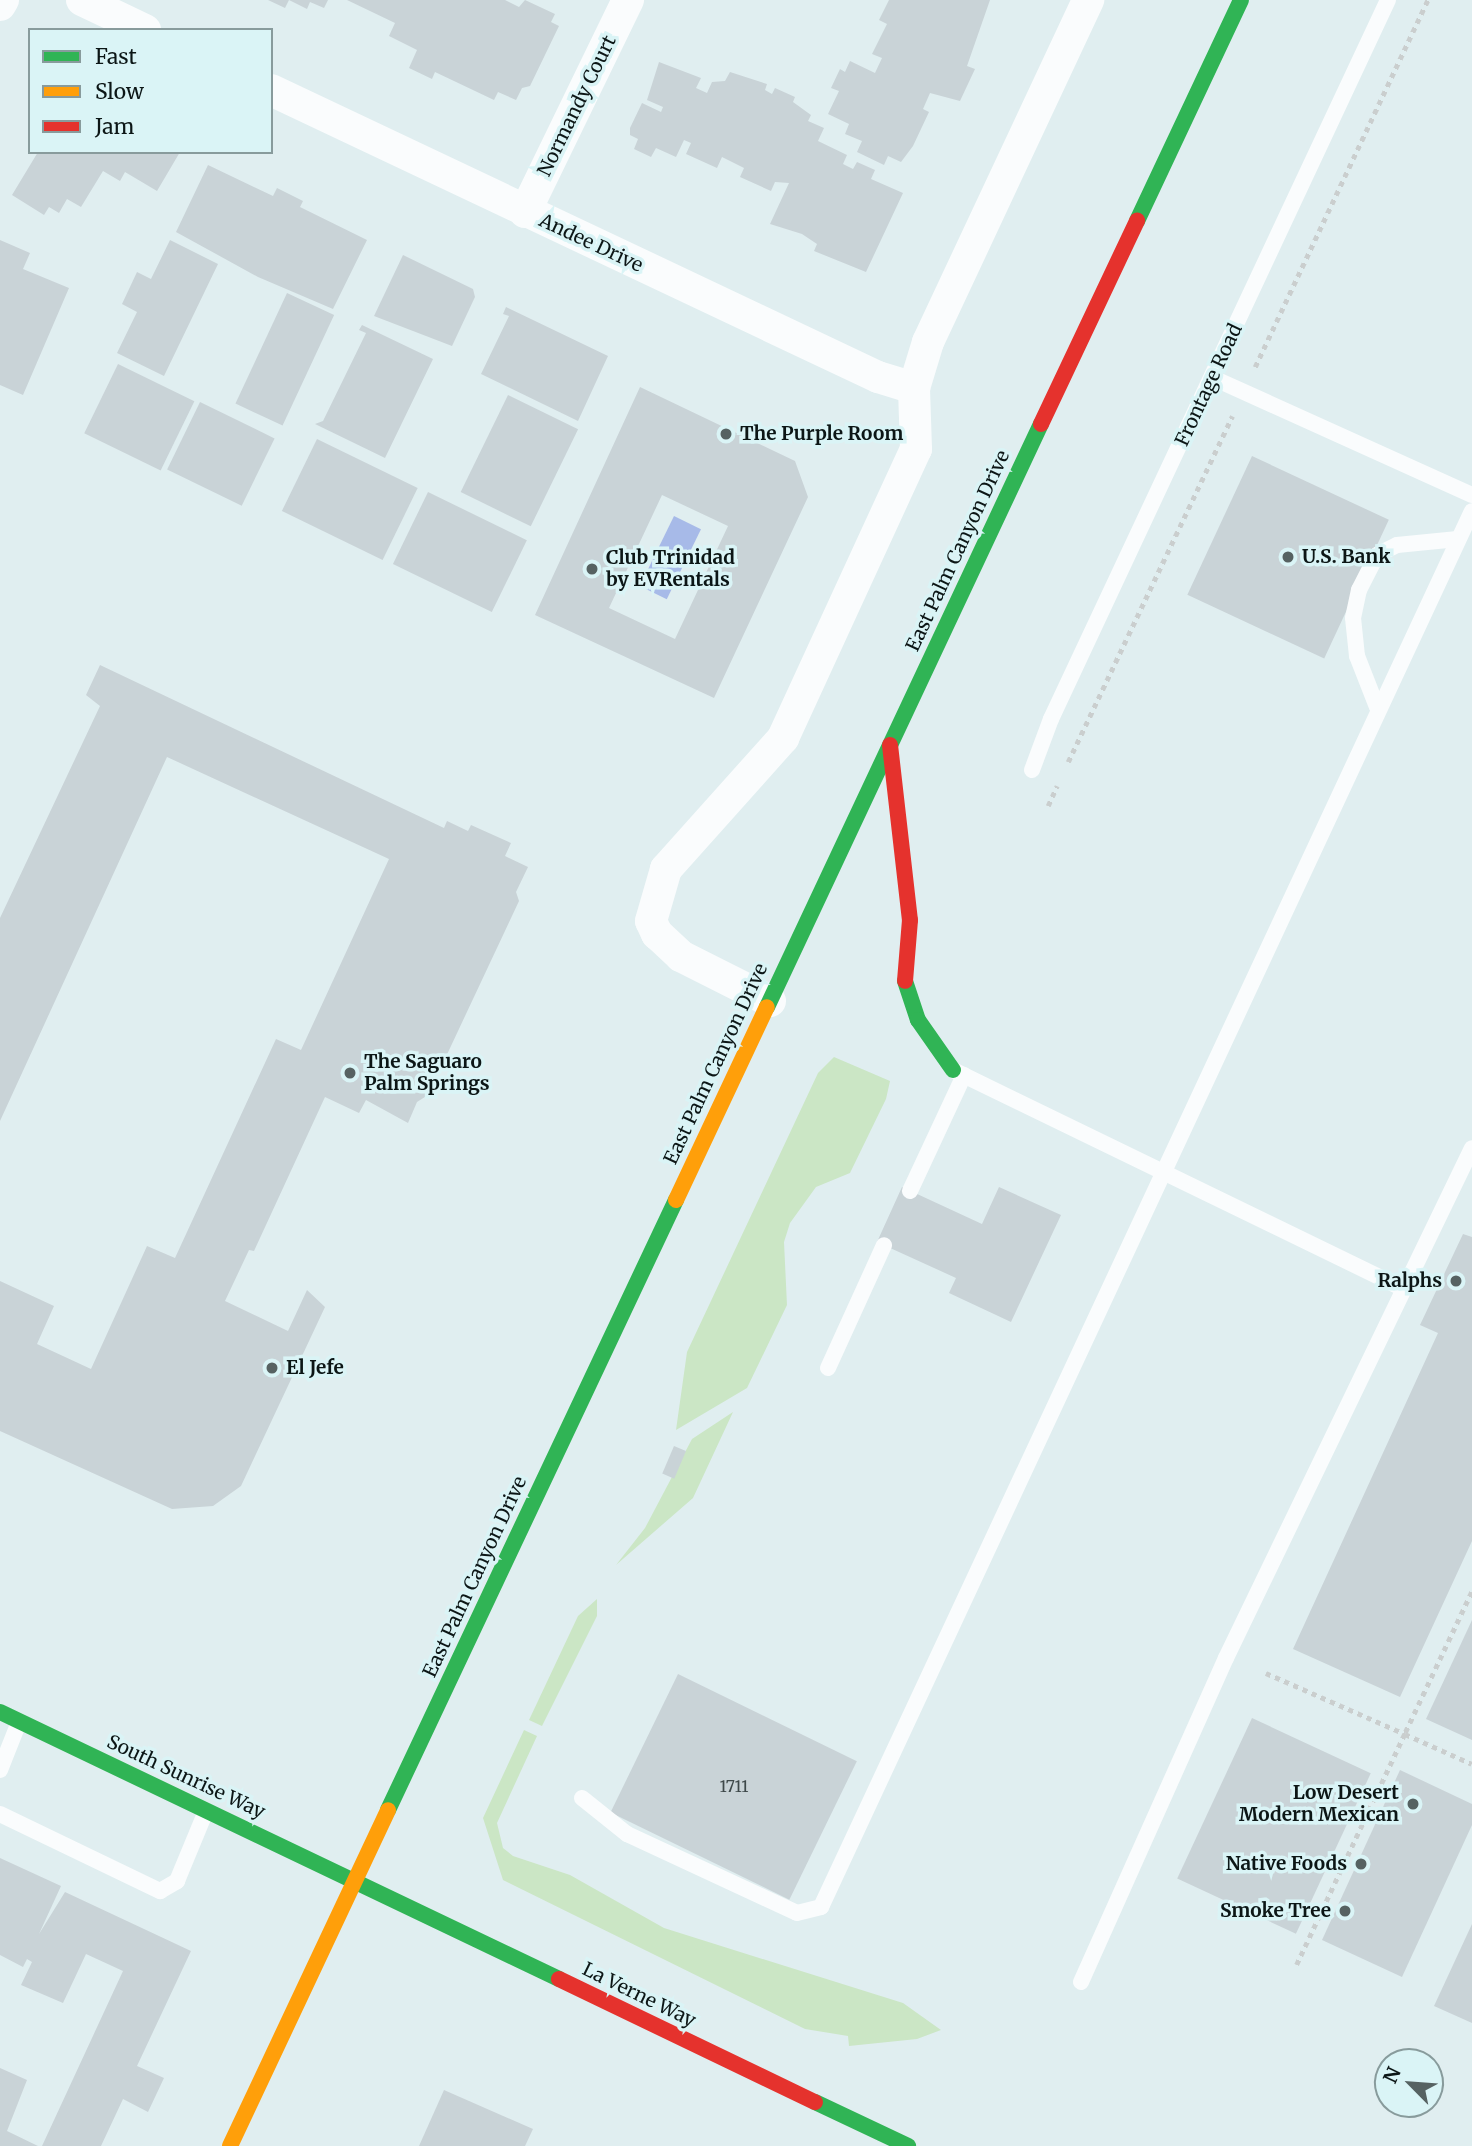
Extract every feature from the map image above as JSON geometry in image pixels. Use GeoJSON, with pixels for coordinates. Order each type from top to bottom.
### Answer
{"type":"FeatureCollection","features":[{"type":"Feature","properties":{"kind":"main road","name":"East Palm Canyon Drive"},"geometry":{"type":"LineString","coordinates":[[230,2146],[1241,0]]}},
{"type":"Feature","properties":{"kind":"main road"},"geometry":{"type":"LineString","coordinates":[[890,744],[910,920],[902,971],[918,1020],[958,1072]]}},
{"type":"Feature","properties":{"kind":"main road","name":"South Sunrise Way"},"geometry":{"type":"LineString","coordinates":[[0,1712],[353,1880]]}},
{"type":"Feature","properties":{"kind":"main road","name":"La Verne Way"},"geometry":{"type":"LineString","coordinates":[[353,1880],[908,2146]]}},
{"type":"Feature","properties":{"kind":"street"},"geometry":{"type":"LineString","coordinates":[[0,5],[2,0]]}},
{"type":"Feature","properties":{"kind":"street"},"geometry":{"type":"LineString","coordinates":[[82,0],[133,16]]}},
{"type":"Feature","properties":{"kind":"street","name":"Normandy Court"},"geometry":{"type":"LineString","coordinates":[[525,212],[628,0]]}},
{"type":"Feature","properties":{"kind":"street"},"geometry":{"type":"LineString","coordinates":[[769,1001],[681,956],[651,921],[666,869],[783,738],[916,449],[914,388],[929,342],[1088,0]]}},
{"type":"Feature","properties":{"kind":"street","name":"Andee Drive"},"geometry":{"type":"LineString","coordinates":[[273,91],[878,377],[914,388]]}},
{"type":"Feature","properties":{"kind":"lane","name":"Frontage Road"},"geometry":{"type":"LineString","coordinates":[[1032,770],[1051,719],[1388,0]]}},
{"type":"Feature","properties":{"kind":"lane"},"geometry":{"type":"LineString","coordinates":[[1213,378],[1472,495]]}},
{"type":"Feature","properties":{"kind":"lane"},"geometry":{"type":"LineString","coordinates":[[582,1798],[627,1834],[797,1913],[821,1907],[1161,1170],[1377,707],[1472,511]]}},
{"type":"Feature","properties":{"kind":"lane"},"geometry":{"type":"LineString","coordinates":[[1377,707],[1357,656],[1353,618],[1359,590],[1377,555],[1397,545],[1458,538]]}},
{"type":"Feature","properties":{"kind":"lane"},"geometry":{"type":"LineString","coordinates":[[909,1191],[958,1072],[1402,1288]]}},
{"type":"Feature","properties":{"kind":"lane"},"geometry":{"type":"LineString","coordinates":[[1081,1982],[1173,1770],[1472,1147]]}},
{"type":"Feature","properties":{"kind":"lane"},"geometry":{"type":"LineString","coordinates":[[828,1368],[884,1245]]}},
{"type":"Feature","properties":{"kind":"lane"},"geometry":{"type":"LineString","coordinates":[[0,1770],[19,1722]]}},
{"type":"Feature","properties":{"kind":"lane"},"geometry":{"type":"LineString","coordinates":[[0,1814],[160,1891],[177,1881],[206,1809]]}},
{"type":"Feature","properties":{"kind":"path"},"geometry":{"type":"LineString","coordinates":[[1297,1965],[1472,1592]]}},
{"type":"Feature","properties":{"kind":"path"},"geometry":{"type":"LineString","coordinates":[[1266,1673],[1472,1764]]}},
{"type":"Feature","properties":{"kind":"green space"},"geometry":{"type":"Polygon","coordinates":[[[834,1057],[890,1081],[886,1099],[850,1173],[816,1187],[790,1223],[784,1242],[787,1305],[747,1388],[676,1430],[687,1352],[818,1073],[834,1057]]]}},
{"type":"Feature","properties":{"kind":"green space"},"geometry":{"type":"Polygon","coordinates":[[[733,1412],[693,1498],[616,1565],[645,1528],[692,1439],[733,1412]]]}},
{"type":"Feature","properties":{"kind":"green space"},"geometry":{"type":"Polygon","coordinates":[[[597,1599],[597,1616],[542,1726],[529,1720],[578,1616],[597,1599]]]}},
{"type":"Feature","properties":{"kind":"green space"},"geometry":{"type":"Polygon","coordinates":[[[524,1730],[537,1736],[497,1823],[503,1848],[513,1856],[570,1875],[664,1928],[903,2003],[941,2030],[917,2039],[849,2046],[848,2036],[805,2029],[503,1880],[483,1818],[524,1730]]]}},
{"type":"Feature","properties":{"kind":"water"},"geometry":{"type":"Polygon","coordinates":[[[674,516],[701,529],[667,599],[640,586],[674,516]]]}},
{"type":"Feature","properties":{"kind":"building"},"geometry":{"type":"Polygon","coordinates":[[[268,0],[289,0],[285,8],[268,0]]]}},
{"type":"Feature","properties":{"kind":"building"},"geometry":{"type":"Polygon","coordinates":[[[289,0],[328,0],[324,8],[310,2],[307,9],[289,0]]]}},
{"type":"Feature","properties":{"kind":"building"},"geometry":{"type":"Polygon","coordinates":[[[347,0],[505,0],[519,7],[525,0],[555,14],[551,22],[559,26],[530,86],[522,88],[516,100],[498,92],[494,100],[435,72],[432,79],[409,68],[417,50],[389,36],[395,23],[347,0]]]}},
{"type":"Feature","properties":{"kind":"building"},"geometry":{"type":"Polygon","coordinates":[[[889,0],[990,0],[967,66],[975,69],[960,101],[930,93],[923,109],[929,112],[913,146],[901,162],[888,156],[884,165],[857,152],[862,141],[845,134],[849,124],[828,114],[839,91],[831,88],[840,69],[845,72],[850,61],[875,73],[882,58],[872,54],[887,24],[879,20],[889,0]]]}},
{"type":"Feature","properties":{"kind":"building"},"geometry":{"type":"Polygon","coordinates":[[[659,62],[701,78],[696,88],[707,93],[712,82],[725,81],[730,72],[767,84],[765,90],[772,94],[775,88],[795,97],[793,102],[811,115],[808,121],[824,128],[818,141],[847,155],[843,164],[853,169],[857,162],[875,170],[871,179],[903,193],[866,272],[814,251],[817,244],[802,234],[770,224],[789,183],[775,182],[771,191],[740,177],[744,168],[722,157],[717,168],[686,154],[691,143],[684,140],[676,157],[656,148],[651,157],[634,149],[638,139],[630,135],[630,128],[642,103],[661,112],[663,107],[647,100],[659,62]]]}},
{"type":"Feature","properties":{"kind":"building"},"geometry":{"type":"Polygon","coordinates":[[[37,154],[179,154],[157,191],[125,172],[120,181],[103,171],[81,207],[67,199],[59,213],[49,207],[44,215],[12,195],[37,154]]]}},
{"type":"Feature","properties":{"kind":"building"},"geometry":{"type":"Polygon","coordinates":[[[208,165],[273,196],[277,188],[303,201],[300,207],[367,240],[333,309],[258,277],[176,232],[208,165]]]}},
{"type":"Feature","properties":{"kind":"building"},"geometry":{"type":"Polygon","coordinates":[[[0,240],[30,253],[23,269],[69,288],[23,395],[0,385],[0,240]]]}},
{"type":"Feature","properties":{"kind":"building"},"geometry":{"type":"Polygon","coordinates":[[[170,240],[218,264],[164,376],[117,353],[137,312],[122,304],[137,272],[151,279],[170,240]]]}},
{"type":"Feature","properties":{"kind":"building"},"geometry":{"type":"Polygon","coordinates":[[[403,255],[473,289],[475,297],[452,346],[374,316],[403,255]]]}},
{"type":"Feature","properties":{"kind":"building"},"geometry":{"type":"Polygon","coordinates":[[[287,293],[334,315],[283,426],[235,404],[287,293]]]}},
{"type":"Feature","properties":{"kind":"building"},"geometry":{"type":"Polygon","coordinates":[[[506,307],[608,356],[578,421],[481,374],[509,316],[503,314],[506,307]]]}},
{"type":"Feature","properties":{"kind":"building"},"geometry":{"type":"Polygon","coordinates":[[[362,325],[433,359],[385,458],[315,424],[323,421],[366,333],[359,330],[362,325]]]}},
{"type":"Feature","properties":{"kind":"building"},"geometry":{"type":"Polygon","coordinates":[[[118,364],[194,401],[161,470],[84,433],[118,364]]]}},
{"type":"Feature","properties":{"kind":"building","name":"Club Trinidad by EVRentals"},"geometry":{"type":"Polygon","coordinates":[[[640,387],[795,461],[808,497],[714,698],[535,615],[640,387]],[[662,495],[609,608],[675,639],[728,526],[662,495]]]}},
{"type":"Feature","properties":{"kind":"building"},"geometry":{"type":"Polygon","coordinates":[[[508,395],[578,429],[531,526],[461,492],[508,395]]]}},
{"type":"Feature","properties":{"kind":"building"},"geometry":{"type":"Polygon","coordinates":[[[200,402],[275,438],[242,506],[167,469],[200,402]]]}},
{"type":"Feature","properties":{"kind":"building"},"geometry":{"type":"Polygon","coordinates":[[[317,439],[418,488],[383,560],[282,511],[317,439]]]}},
{"type":"Feature","properties":{"kind":"building","name":"U.S. Bank"},"geometry":{"type":"Polygon","coordinates":[[[1252,456],[1389,520],[1324,658],[1187,595],[1252,456]]]}},
{"type":"Feature","properties":{"kind":"building"},"geometry":{"type":"Polygon","coordinates":[[[428,492],[527,540],[492,612],[393,564],[428,492]]]}},
{"type":"Feature","properties":{"kind":"building","name":"The Saguaro Palm Springs"},"geometry":{"type":"Polygon","coordinates":[[[100,665],[444,828],[447,821],[468,831],[471,825],[511,843],[505,856],[528,867],[516,892],[519,901],[428,1095],[417,1102],[408,1123],[366,1100],[359,1113],[325,1097],[254,1251],[249,1250],[225,1301],[288,1331],[307,1290],[325,1307],[241,1486],[213,1506],[172,1509],[0,1431],[0,1281],[54,1306],[37,1344],[91,1369],[147,1246],[175,1258],[276,1039],[301,1050],[389,859],[167,757],[0,1121],[0,918],[100,706],[86,695],[100,665]]]}},
{"type":"Feature","properties":{"kind":"building"},"geometry":{"type":"Polygon","coordinates":[[[902,1187],[982,1224],[999,1187],[1061,1215],[1011,1322],[949,1293],[956,1278],[877,1242],[902,1187]]]}},
{"type":"Feature","properties":{"kind":"building"},"geometry":{"type":"Polygon","coordinates":[[[1463,1234],[1472,1237],[1472,1541],[1400,1697],[1293,1649],[1438,1333],[1420,1325],[1463,1234]]]}},
{"type":"Feature","properties":{"kind":"building"},"geometry":{"type":"Polygon","coordinates":[[[674,1446],[686,1451],[674,1479],[662,1474],[674,1446]]]}},
{"type":"Feature","properties":{"kind":"building"},"geometry":{"type":"Polygon","coordinates":[[[1472,1620],[1472,1740],[1426,1719],[1472,1620]]]}},
{"type":"Feature","properties":{"kind":"building"},"geometry":{"type":"Polygon","coordinates":[[[678,1674],[857,1761],[789,1900],[610,1812],[678,1674]]]}},
{"type":"Feature","properties":{"kind":"building"},"geometry":{"type":"Polygon","coordinates":[[[1252,1718],[1371,1773],[1296,1934],[1177,1878],[1252,1718]]]}},
{"type":"Feature","properties":{"kind":"building"},"geometry":{"type":"Polygon","coordinates":[[[1400,1770],[1472,1804],[1472,1825],[1402,1977],[1322,1940],[1400,1770]]]}},
{"type":"Feature","properties":{"kind":"building"},"geometry":{"type":"Polygon","coordinates":[[[0,1858],[61,1886],[39,1934],[65,1892],[191,1951],[137,2066],[164,2078],[148,2112],[123,2099],[101,2146],[42,2146],[123,1971],[86,1954],[63,2003],[21,1985],[32,1962],[27,1959],[23,1967],[0,1955],[0,1858]]]}},
{"type":"Feature","properties":{"kind":"building"},"geometry":{"type":"Polygon","coordinates":[[[1472,1924],[1472,2023],[1434,2006],[1472,1924]]]}},
{"type":"Feature","properties":{"kind":"building"},"geometry":{"type":"Polygon","coordinates":[[[0,2068],[27,2080],[7,2131],[38,2146],[0,2146],[0,2068]]]}},
{"type":"Feature","properties":{"kind":"building"},"geometry":{"type":"Polygon","coordinates":[[[444,2090],[533,2129],[525,2146],[419,2146],[444,2090]]]}},
{"type":"Feature","properties":{"kind":"traffic: fast"},"geometry":{"type":"LineString","coordinates":[[1137,221],[1241,0]]}},
{"type":"Feature","properties":{"kind":"traffic: fast"},"geometry":{"type":"LineString","coordinates":[[767,1007],[1041,424]]}},
{"type":"Feature","properties":{"kind":"traffic: fast"},"geometry":{"type":"LineString","coordinates":[[905,981],[918,1020],[953,1070]]}},
{"type":"Feature","properties":{"kind":"traffic: fast"},"geometry":{"type":"LineString","coordinates":[[388,1810],[676,1200]]}},
{"type":"Feature","properties":{"kind":"traffic: fast"},"geometry":{"type":"LineString","coordinates":[[0,1712],[559,1979]]}},
{"type":"Feature","properties":{"kind":"traffic: fast"},"geometry":{"type":"LineString","coordinates":[[815,2102],[908,2146]]}},
{"type":"Feature","properties":{"kind":"traffic: slow"},"geometry":{"type":"LineString","coordinates":[[676,1200],[767,1007]]}},
{"type":"Feature","properties":{"kind":"traffic: slow"},"geometry":{"type":"LineString","coordinates":[[230,2146],[388,1810]]}},
{"type":"Feature","properties":{"kind":"traffic: jam"},"geometry":{"type":"LineString","coordinates":[[1041,424],[1137,221]]}},
{"type":"Feature","properties":{"kind":"traffic: jam"},"geometry":{"type":"LineString","coordinates":[[890,745],[910,920],[905,981]]}},
{"type":"Feature","properties":{"kind":"traffic: jam"},"geometry":{"type":"LineString","coordinates":[[559,1979],[815,2102]]}},
{"type":"Feature","properties":{"kind":"place","name":"The Purple Room"},"geometry":{"type":"Point","coordinates":[726,434]}},
{"type":"Feature","properties":{"kind":"place","name":"U.S. Bank"},"geometry":{"type":"Point","coordinates":[1288,557]}},
{"type":"Feature","properties":{"kind":"place","name":"Club Trinidad by EVRentals"},"geometry":{"type":"Point","coordinates":[592,569]}},
{"type":"Feature","properties":{"kind":"place","name":"The Saguaro Palm Springs"},"geometry":{"type":"Point","coordinates":[350,1073]}},
{"type":"Feature","properties":{"kind":"place","name":"Ralphs"},"geometry":{"type":"Point","coordinates":[1456,1281]}},
{"type":"Feature","properties":{"kind":"place","name":"El Jefe"},"geometry":{"type":"Point","coordinates":[272,1368]}},
{"type":"Feature","properties":{"kind":"place","name":"Low Desert Modern Mexican"},"geometry":{"type":"Point","coordinates":[1413,1804]}},
{"type":"Feature","properties":{"kind":"place","name":"Native Foods"},"geometry":{"type":"Point","coordinates":[1361,1864]}},
{"type":"Feature","properties":{"kind":"place","name":"Smoke Tree"},"geometry":{"type":"Point","coordinates":[1345,1911]}}]}
